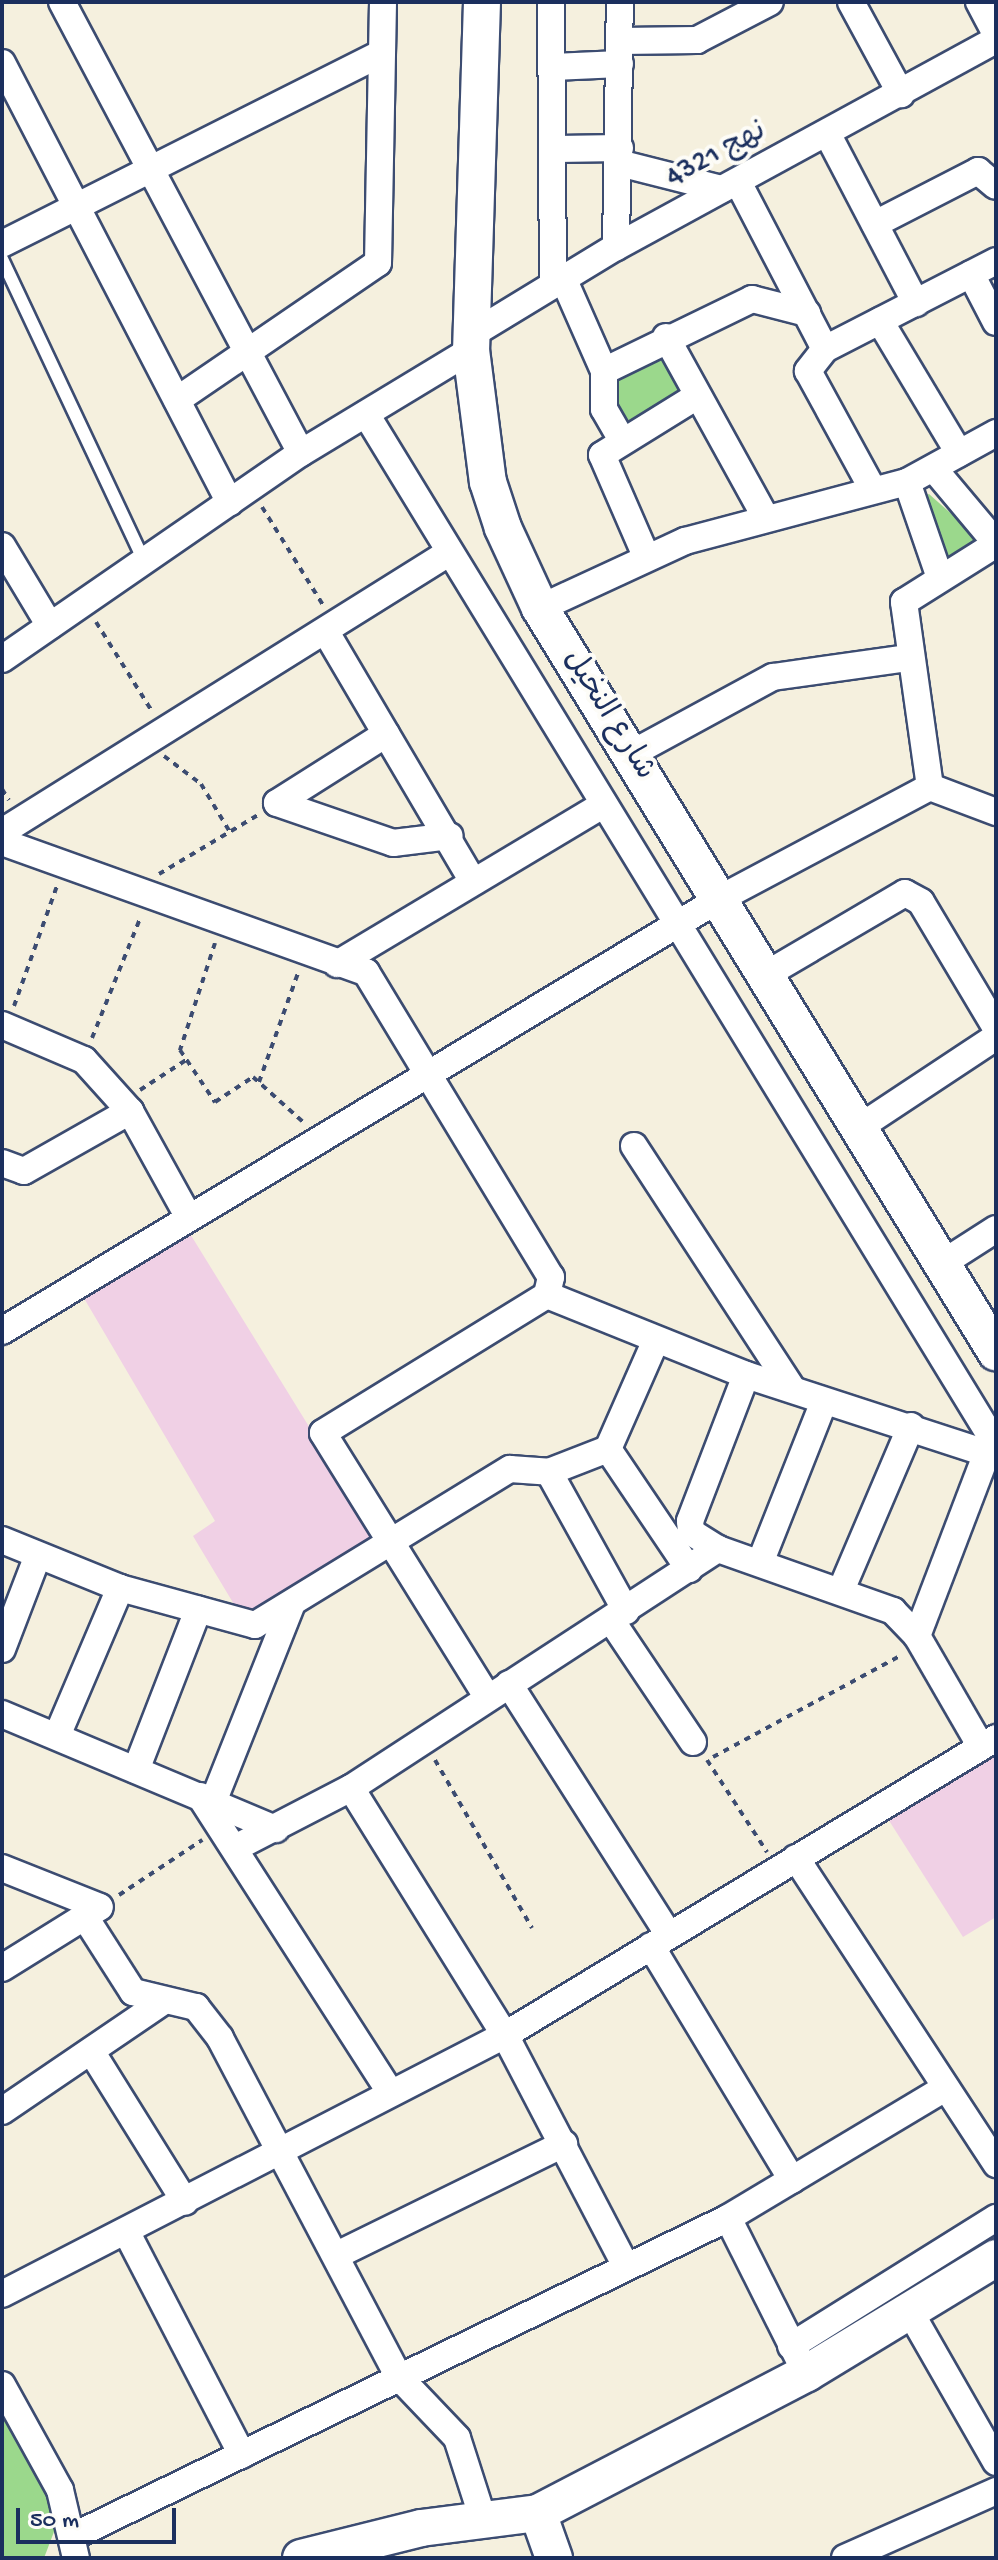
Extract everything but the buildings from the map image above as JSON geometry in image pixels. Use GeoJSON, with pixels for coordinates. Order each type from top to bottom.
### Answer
{"type":"FeatureCollection","features":[{"type":"Feature","properties":{"kind":"main road","name":"شارع النخيل"},"geometry":{"type":"LineString","coordinates":[[482,2],[471,343],[488,482],[540,608],[721,898],[996,1352]]}},
{"type":"Feature","properties":{"kind":"main road"},"geometry":{"type":"LineString","coordinates":[[301,2558],[483,2519],[538,2513],[799,2359],[909,2310],[996,2258]]}},
{"type":"Feature","properties":{"kind":"main road"},"geometry":{"type":"LineString","coordinates":[[538,2513],[554,2558]]}},
{"type":"Feature","properties":{"kind":"street"},"geometry":{"type":"LineString","coordinates":[[62,2],[301,453]]}},
{"type":"Feature","properties":{"kind":"street"},"geometry":{"type":"LineString","coordinates":[[177,400],[250,357],[378,263],[383,2]]}},
{"type":"Feature","properties":{"kind":"street"},"geometry":{"type":"LineString","coordinates":[[551,2],[558,281],[604,371],[604,409],[621,439]]}},
{"type":"Feature","properties":{"kind":"street"},"geometry":{"type":"LineString","coordinates":[[616,247],[620,2]]}},
{"type":"Feature","properties":{"kind":"street"},"geometry":{"type":"LineString","coordinates":[[553,67],[697,40],[770,2]]}},
{"type":"Feature","properties":{"kind":"street"},"geometry":{"type":"LineString","coordinates":[[851,2],[901,94]]}},
{"type":"Feature","properties":{"kind":"street"},"geometry":{"type":"LineString","coordinates":[[979,2],[996,34]]}},
{"type":"Feature","properties":{"kind":"street","name":"نهج 4321"},"geometry":{"type":"LineString","coordinates":[[2,659],[558,281],[996,40]]}},
{"type":"Feature","properties":{"kind":"street"},"geometry":{"type":"LineString","coordinates":[[2,244],[382,53]]}},
{"type":"Feature","properties":{"kind":"street"},"geometry":{"type":"LineString","coordinates":[[2,63],[177,400],[240,495]]}},
{"type":"Feature","properties":{"kind":"street"},"geometry":{"type":"LineString","coordinates":[[827,133],[916,303]]}},
{"type":"Feature","properties":{"kind":"street"},"geometry":{"type":"LineString","coordinates":[[557,149],[619,156],[730,186],[807,313],[825,349]]}},
{"type":"Feature","properties":{"kind":"street"},"geometry":{"type":"LineString","coordinates":[[875,224],[978,171],[995,184]]}},
{"type":"Feature","properties":{"kind":"street"},"geometry":{"type":"LineString","coordinates":[[872,488],[808,371],[825,349],[996,261]]}},
{"type":"Feature","properties":{"kind":"street"},"geometry":{"type":"LineString","coordinates":[[971,274],[996,322]]}},
{"type":"Feature","properties":{"kind":"street"},"geometry":{"type":"LineString","coordinates":[[604,371],[666,337],[752,299],[807,313]]}},
{"type":"Feature","properties":{"kind":"street"},"geometry":{"type":"LineString","coordinates":[[880,321],[959,453]]}},
{"type":"Feature","properties":{"kind":"street"},"geometry":{"type":"LineString","coordinates":[[666,337],[765,516]]}},
{"type":"Feature","properties":{"kind":"street"},"geometry":{"type":"LineString","coordinates":[[646,556],[602,459],[621,439],[697,396]]}},
{"type":"Feature","properties":{"kind":"street"},"geometry":{"type":"LineString","coordinates":[[366,414],[679,926],[993,1451]]}},
{"type":"Feature","properties":{"kind":"street"},"geometry":{"type":"LineString","coordinates":[[540,608],[646,556],[765,516],[907,482],[996,433]]}},
{"type":"Feature","properties":{"kind":"street"},"geometry":{"type":"LineString","coordinates":[[930,787],[909,658],[904,602],[939,575],[996,543],[934,469]]}},
{"type":"Feature","properties":{"kind":"street"},"geometry":{"type":"LineString","coordinates":[[907,482],[939,575]]}},
{"type":"Feature","properties":{"kind":"street"},"geometry":{"type":"LineString","coordinates":[[2,546],[50,626]]}},
{"type":"Feature","properties":{"kind":"street"},"geometry":{"type":"LineString","coordinates":[[2,832],[450,552]]}},
{"type":"Feature","properties":{"kind":"street"},"geometry":{"type":"LineString","coordinates":[[331,629],[386,734],[450,836],[473,882]]}},
{"type":"Feature","properties":{"kind":"street"},"geometry":{"type":"LineString","coordinates":[[631,754],[773,677],[909,658]]}},
{"type":"Feature","properties":{"kind":"street"},"geometry":{"type":"LineString","coordinates":[[277,803],[386,734]]}},
{"type":"Feature","properties":{"kind":"street"},"geometry":{"type":"LineString","coordinates":[[2,1331],[321,1137],[432,1077],[721,898],[930,787],[996,812]]}},
{"type":"Feature","properties":{"kind":"street"},"geometry":{"type":"LineString","coordinates":[[277,803],[393,843],[450,836]]}},
{"type":"Feature","properties":{"kind":"street"},"geometry":{"type":"LineString","coordinates":[[337,964],[604,804]]}},
{"type":"Feature","properties":{"kind":"street"},"geometry":{"type":"LineString","coordinates":[[2,842],[372,977],[551,1277],[547,1295],[325,1429],[390,1542],[498,1690],[660,1940],[792,2180]]}},
{"type":"Feature","properties":{"kind":"street"},"geometry":{"type":"LineString","coordinates":[[767,974],[905,893],[921,902],[996,1028]]}},
{"type":"Feature","properties":{"kind":"street"},"geometry":{"type":"LineString","coordinates":[[4,1026],[84,1060],[126,1107],[189,1218]]}},
{"type":"Feature","properties":{"kind":"street"},"geometry":{"type":"LineString","coordinates":[[860,1127],[996,1037]]}},
{"type":"Feature","properties":{"kind":"street"},"geometry":{"type":"LineString","coordinates":[[9,1173],[126,1107]]}},
{"type":"Feature","properties":{"kind":"street"},"geometry":{"type":"LineString","coordinates":[[634,1146],[792,1388]]}},
{"type":"Feature","properties":{"kind":"street"},"geometry":{"type":"LineString","coordinates":[[943,1263],[996,1229]]}},
{"type":"Feature","properties":{"kind":"street"},"geometry":{"type":"LineString","coordinates":[[547,1295],[746,1375],[993,1451]]}},
{"type":"Feature","properties":{"kind":"street"},"geometry":{"type":"LineString","coordinates":[[2,1540],[37,1558],[120,1588],[255,1625],[291,1606],[510,1469],[549,1472],[608,1449],[656,1340]]}},
{"type":"Feature","properties":{"kind":"street"},"geometry":{"type":"LineString","coordinates":[[2,2294],[286,2153],[391,2093],[505,2035],[988,1743],[919,1640],[875,1599],[718,1549],[691,1532],[690,1521],[746,1375]]}},
{"type":"Feature","properties":{"kind":"street"},"geometry":{"type":"LineString","coordinates":[[760,1563],[824,1401]]}},
{"type":"Feature","properties":{"kind":"street"},"geometry":{"type":"LineString","coordinates":[[842,1588],[911,1426]]}},
{"type":"Feature","properties":{"kind":"street"},"geometry":{"type":"LineString","coordinates":[[608,1449],[689,1569]]}},
{"type":"Feature","properties":{"kind":"street"},"geometry":{"type":"LineString","coordinates":[[919,1640],[993,1451]]}},
{"type":"Feature","properties":{"kind":"street"},"geometry":{"type":"LineString","coordinates":[[549,1472],[618,1616],[700,1751]]}},
{"type":"Feature","properties":{"kind":"street"},"geometry":{"type":"LineString","coordinates":[[229,1838],[276,1829],[351,1788],[718,1549]]}},
{"type":"Feature","properties":{"kind":"street"},"geometry":{"type":"LineString","coordinates":[[2,1649],[37,1558]]}},
{"type":"Feature","properties":{"kind":"street"},"geometry":{"type":"LineString","coordinates":[[57,1736],[120,1588]]}},
{"type":"Feature","properties":{"kind":"street"},"geometry":{"type":"LineString","coordinates":[[206,1799],[291,1606]]}},
{"type":"Feature","properties":{"kind":"street"},"geometry":{"type":"LineString","coordinates":[[136,1770],[198,1610]]}},
{"type":"Feature","properties":{"kind":"street"},"geometry":{"type":"LineString","coordinates":[[2,1714],[276,1829]]}},
{"type":"Feature","properties":{"kind":"street"},"geometry":{"type":"LineString","coordinates":[[351,1788],[505,2035],[626,2266]]}},
{"type":"Feature","properties":{"kind":"street"},"geometry":{"type":"LineString","coordinates":[[206,1799],[391,2093]]}},
{"type":"Feature","properties":{"kind":"street"},"geometry":{"type":"LineString","coordinates":[[787,1863],[996,2164]]}},
{"type":"Feature","properties":{"kind":"street"},"geometry":{"type":"LineString","coordinates":[[2,1868],[92,1912],[127,1986],[161,2003],[196,2007],[286,2153],[399,2377],[457,2438],[483,2519]]}},
{"type":"Feature","properties":{"kind":"street"},"geometry":{"type":"LineString","coordinates":[[2,1968],[92,1912]]}},
{"type":"Feature","properties":{"kind":"street"},"geometry":{"type":"LineString","coordinates":[[2,2111],[93,2054],[161,2003]]}},
{"type":"Feature","properties":{"kind":"street"},"geometry":{"type":"LineString","coordinates":[[93,2054],[185,2202]]}},
{"type":"Feature","properties":{"kind":"street"},"geometry":{"type":"LineString","coordinates":[[2,2385],[60,2490],[75,2547],[242,2455],[728,2218],[945,2088]]}},
{"type":"Feature","properties":{"kind":"street"},"geometry":{"type":"LineString","coordinates":[[337,2255],[564,2144]]}},
{"type":"Feature","properties":{"kind":"street"},"geometry":{"type":"LineString","coordinates":[[728,2218],[799,2359],[996,2218]]}},
{"type":"Feature","properties":{"kind":"street"},"geometry":{"type":"LineString","coordinates":[[126,2231],[242,2455]]}},
{"type":"Feature","properties":{"kind":"street"},"geometry":{"type":"LineString","coordinates":[[909,2310],[996,2462]]}},
{"type":"Feature","properties":{"kind":"street"},"geometry":{"type":"LineString","coordinates":[[845,2558],[872,2552],[996,2491]]}},
{"type":"Feature","properties":{"kind":"lane"},"geometry":{"type":"LineString","coordinates":[[2,259],[144,561]]}},
{"type":"Feature","properties":{"kind":"path"},"geometry":{"type":"LineString","coordinates":[[240,495],[331,629]]}},
{"type":"Feature","properties":{"kind":"path"},"geometry":{"type":"LineString","coordinates":[[84,603],[156,737],[201,784],[230,832]]}},
{"type":"Feature","properties":{"kind":"path"},"geometry":{"type":"LineString","coordinates":[[84,1060],[141,893],[277,803]]}},
{"type":"Feature","properties":{"kind":"path"},"geometry":{"type":"LineString","coordinates":[[4,1026],[64,865]]}},
{"type":"Feature","properties":{"kind":"path"},"geometry":{"type":"LineString","coordinates":[[222,922],[180,1050],[215,1102],[253,1077],[321,1137]]}},
{"type":"Feature","properties":{"kind":"path"},"geometry":{"type":"LineString","coordinates":[[259,1082],[305,952]]}},
{"type":"Feature","properties":{"kind":"path"},"geometry":{"type":"LineString","coordinates":[[126,1107],[187,1059]]}},
{"type":"Feature","properties":{"kind":"path"},"geometry":{"type":"LineString","coordinates":[[787,1863],[700,1751],[919,1640]]}},
{"type":"Feature","properties":{"kind":"path"},"geometry":{"type":"LineString","coordinates":[[424,1741],[532,1928]]}},
{"type":"Feature","properties":{"kind":"path"},"geometry":{"type":"LineString","coordinates":[[92,1912],[229,1838]]}},
{"type":"Feature","properties":{"kind":"shaded area"},"geometry":{"type":"Polygon","coordinates":[[[184,1224],[379,1540],[244,1621],[193,1536],[215,1521],[78,1288],[184,1224]]]}},
{"type":"Feature","properties":{"kind":"shaded area"},"geometry":{"type":"Polygon","coordinates":[[[996,1755],[996,1917],[963,1937],[888,1819],[996,1755]]]}},
{"type":"Feature","properties":{"kind":"green space"},"geometry":{"type":"Polygon","coordinates":[[[664,346],[689,392],[624,432],[610,406],[610,374],[664,346]]]}},
{"type":"Feature","properties":{"kind":"green space"},"geometry":{"type":"Polygon","coordinates":[[[929,494],[982,541],[939,563],[919,498],[929,494]]]}},
{"type":"Feature","properties":{"kind":"green space"},"geometry":{"type":"Polygon","coordinates":[[[2,2411],[60,2516],[44,2558],[2,2558],[2,2411]]]}}]}
